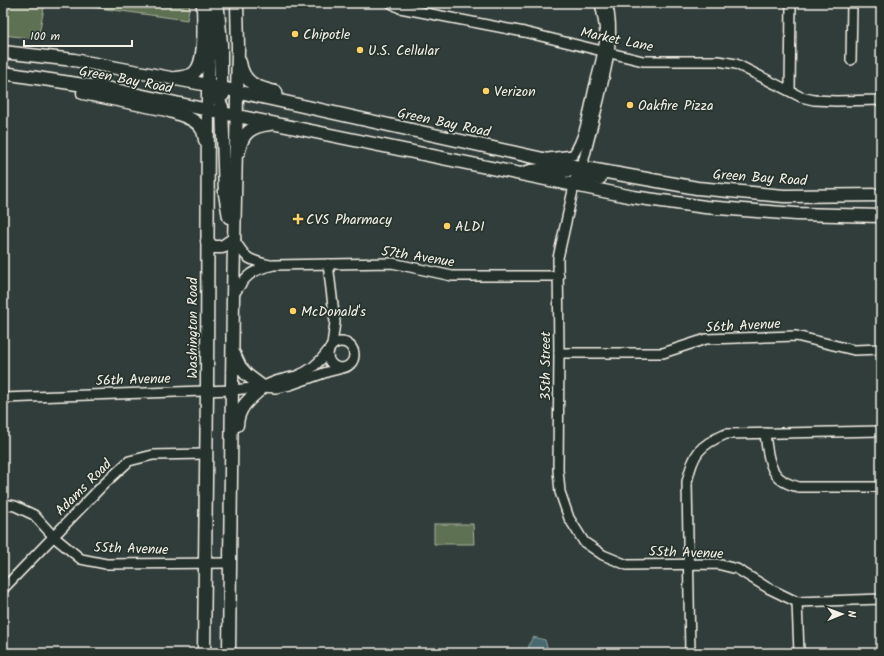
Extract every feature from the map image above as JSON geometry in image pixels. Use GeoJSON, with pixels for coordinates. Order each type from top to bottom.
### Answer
{"type":"FeatureCollection","features":[{"type":"Feature","properties":{"kind":"main road"},"geometry":{"type":"LineString","coordinates":[[172,79],[190,75],[198,69],[203,42],[203,3]]}},
{"type":"Feature","properties":{"kind":"main road","name":"Washington Road"},"geometry":{"type":"LineString","coordinates":[[204,653],[205,454],[207,390],[207,151],[211,3]]}},
{"type":"Feature","properties":{"kind":"main road"},"geometry":{"type":"LineString","coordinates":[[217,3],[221,44],[221,88],[228,109],[236,116]]}},
{"type":"Feature","properties":{"kind":"main road"},"geometry":{"type":"LineString","coordinates":[[229,653],[234,210],[238,48],[237,3]]}},
{"type":"Feature","properties":{"kind":"main road"},"geometry":{"type":"LineString","coordinates":[[238,48],[243,75],[255,86],[328,104],[341,109],[356,118]]}},
{"type":"Feature","properties":{"kind":"main road","name":"Green Bay Road"},"geometry":{"type":"LineString","coordinates":[[3,52],[74,60],[208,85],[545,158],[579,167],[697,188],[784,196],[881,196]]}},
{"type":"Feature","properties":{"kind":"main road","name":"Green Bay Road"},"geometry":{"type":"LineString","coordinates":[[3,73],[111,89],[574,186],[704,208],[796,214],[881,216]]}},
{"type":"Feature","properties":{"kind":"main road"},"geometry":{"type":"LineString","coordinates":[[42,79],[76,92],[160,109],[176,114],[194,122],[201,128],[207,151]]}},
{"type":"Feature","properties":{"kind":"main road"},"geometry":{"type":"LineString","coordinates":[[208,85],[220,101],[222,113],[222,150],[225,194],[234,239]]}},
{"type":"Feature","properties":{"kind":"main road"},"geometry":{"type":"LineString","coordinates":[[234,210],[239,150],[243,138],[251,129],[273,123]]}},
{"type":"Feature","properties":{"kind":"main road"},"geometry":{"type":"LineString","coordinates":[[522,174],[537,170],[567,172],[579,167]]}},
{"type":"Feature","properties":{"kind":"main road"},"geometry":{"type":"LineString","coordinates":[[574,186],[577,179],[581,177],[604,178],[619,175]]}},
{"type":"Feature","properties":{"kind":"main road"},"geometry":{"type":"LineString","coordinates":[[207,241],[213,247],[222,247],[234,239]]}},
{"type":"Feature","properties":{"kind":"main road"},"geometry":{"type":"LineString","coordinates":[[231,465],[236,445],[238,416],[245,403],[263,387],[247,375],[240,367],[233,352]]}},
{"type":"Feature","properties":{"kind":"street","name":"Market Lane"},"geometry":{"type":"LineString","coordinates":[[391,3],[400,8],[524,32],[643,61],[718,61],[736,64],[801,97],[814,100],[881,100]]}},
{"type":"Feature","properties":{"kind":"street"},"geometry":{"type":"LineString","coordinates":[[545,158],[573,155],[579,147],[584,133],[606,52],[600,3]]}},
{"type":"Feature","properties":{"kind":"street"},"geometry":{"type":"LineString","coordinates":[[579,167],[584,159],[611,28],[606,3]]}},
{"type":"Feature","properties":{"kind":"street"},"geometry":{"type":"LineString","coordinates":[[790,91],[791,3]]}},
{"type":"Feature","properties":{"kind":"street"},"geometry":{"type":"LineString","coordinates":[[851,60],[852,3]]}},
{"type":"Feature","properties":{"kind":"street","name":"35th Street"},"geometry":{"type":"LineString","coordinates":[[574,186],[558,258],[558,470],[560,492],[569,518],[584,542]]}},
{"type":"Feature","properties":{"kind":"street","name":"57th Avenue"},"geometry":{"type":"LineString","coordinates":[[234,239],[247,257],[253,261],[274,265],[392,263],[452,276],[559,276]]}},
{"type":"Feature","properties":{"kind":"street"},"geometry":{"type":"LineString","coordinates":[[328,264],[335,322],[340,333],[353,349],[354,357],[351,365],[343,369],[335,368],[328,359],[335,322]]}},
{"type":"Feature","properties":{"kind":"street","name":"57th Avenue"},"geometry":{"type":"LineString","coordinates":[[233,296],[243,280],[258,269],[274,265]]}},
{"type":"Feature","properties":{"kind":"street","name":"56th Avenue"},"geometry":{"type":"LineString","coordinates":[[559,353],[663,353],[706,339],[796,336],[854,350],[881,349]]}},
{"type":"Feature","properties":{"kind":"street"},"geometry":{"type":"LineString","coordinates":[[330,348],[339,342],[347,343]]}},
{"type":"Feature","properties":{"kind":"street","name":"56th Avenue"},"geometry":{"type":"LineString","coordinates":[[263,387],[270,382],[297,375],[305,371],[320,362],[330,348]]}},
{"type":"Feature","properties":{"kind":"street","name":"56th Avenue"},"geometry":{"type":"LineString","coordinates":[[3,398],[232,390],[263,387],[276,388],[339,369]]}},
{"type":"Feature","properties":{"kind":"street"},"geometry":{"type":"LineString","coordinates":[[690,653],[687,482],[690,465],[700,449],[711,440],[726,434],[881,431]]}},
{"type":"Feature","properties":{"kind":"street"},"geometry":{"type":"LineString","coordinates":[[765,433],[774,473],[789,485],[799,487],[881,487]]}},
{"type":"Feature","properties":{"kind":"street","name":"Adams Road"},"geometry":{"type":"LineString","coordinates":[[3,589],[103,485],[129,462],[153,455],[205,454]]}},
{"type":"Feature","properties":{"kind":"street","name":"55th Avenue"},"geometry":{"type":"LineString","coordinates":[[3,504],[16,506],[34,515],[54,537],[81,559],[106,564],[230,563]]}},
{"type":"Feature","properties":{"kind":"street","name":"55th Avenue"},"geometry":{"type":"LineString","coordinates":[[584,542],[603,556],[627,565],[717,564],[737,569],[768,588],[797,602],[881,599]]}},
{"type":"Feature","properties":{"kind":"street"},"geometry":{"type":"LineString","coordinates":[[797,602],[799,653]]}},
{"type":"Feature","properties":{"kind":"green space"},"geometry":{"type":"Polygon","coordinates":[[[3,3],[45,3],[38,39],[3,35],[3,3]]]}},
{"type":"Feature","properties":{"kind":"green space"},"geometry":{"type":"Polygon","coordinates":[[[62,3],[190,3],[187,20],[62,3]]]}},
{"type":"Feature","properties":{"kind":"green space"},"geometry":{"type":"Polygon","coordinates":[[[434,524],[473,524],[474,544],[434,544],[434,524]]]}},
{"type":"Feature","properties":{"kind":"water"},"geometry":{"type":"Polygon","coordinates":[[[533,637],[545,640],[549,653],[528,653],[529,644],[533,637]]]}},
{"type":"Feature","properties":{"kind":"place","name":"Chipotle"},"geometry":{"type":"Point","coordinates":[295,34]}},
{"type":"Feature","properties":{"kind":"place","name":"U.S. Cellular"},"geometry":{"type":"Point","coordinates":[360,50]}},
{"type":"Feature","properties":{"kind":"place","name":"Verizon"},"geometry":{"type":"Point","coordinates":[486,91]}},
{"type":"Feature","properties":{"kind":"place","name":"Oakfire Pizza"},"geometry":{"type":"Point","coordinates":[630,105]}},
{"type":"Feature","properties":{"kind":"place","name":"CVS Pharmacy"},"geometry":{"type":"Point","coordinates":[298,219]}},
{"type":"Feature","properties":{"kind":"place","name":"ALDI"},"geometry":{"type":"Point","coordinates":[447,226]}},
{"type":"Feature","properties":{"kind":"place","name":"McDonald's"},"geometry":{"type":"Point","coordinates":[293,311]}}]}
